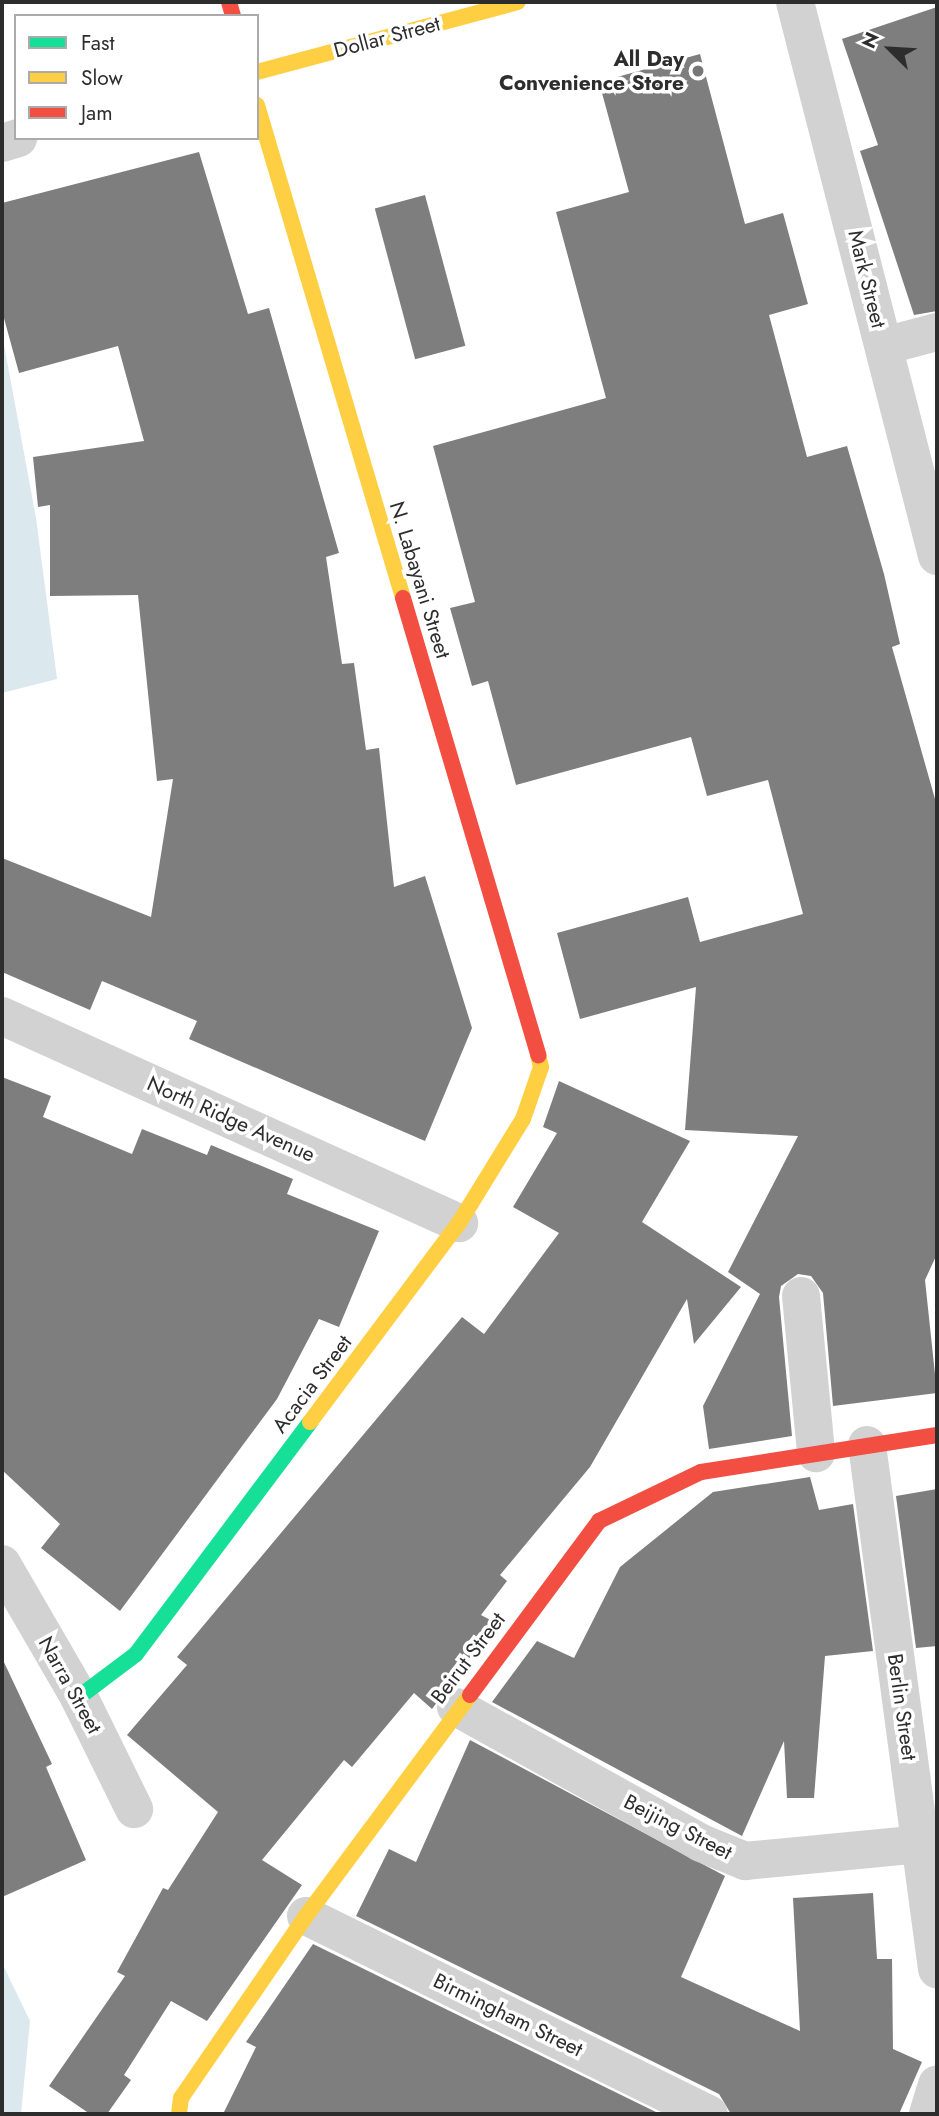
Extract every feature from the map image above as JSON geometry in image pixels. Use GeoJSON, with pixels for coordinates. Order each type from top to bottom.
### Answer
{"type":"FeatureCollection","features":[{"type":"Feature","properties":{"kind":"street","name":"Dollar Street"},"geometry":{"type":"LineString","coordinates":[[259,71],[518,2]]}},
{"type":"Feature","properties":{"kind":"street","name":"Mark Street"},"geometry":{"type":"LineString","coordinates":[[795,2],[937,556]]}},
{"type":"Feature","properties":{"kind":"street","name":"N. Labayani Street"},"geometry":{"type":"LineString","coordinates":[[259,112],[541,1067]]}},
{"type":"Feature","properties":{"kind":"street"},"geometry":{"type":"LineString","coordinates":[[884,346],[937,332]]}},
{"type":"Feature","properties":{"kind":"street","name":"North Ridge Avenue"},"geometry":{"type":"LineString","coordinates":[[2,1016],[459,1223]]}},
{"type":"Feature","properties":{"kind":"street","name":"Acacia Street"},"geometry":{"type":"LineString","coordinates":[[79,1697],[136,1654],[459,1223],[523,1119],[541,1067]]}},
{"type":"Feature","properties":{"kind":"street"},"geometry":{"type":"LineString","coordinates":[[801,1296],[816,1453]]}},
{"type":"Feature","properties":{"kind":"street","name":"Beirut Street"},"geometry":{"type":"LineString","coordinates":[[179,2114],[181,2098],[306,1916],[456,1707],[599,1521],[701,1472],[937,1435]]}},
{"type":"Feature","properties":{"kind":"street","name":"Berlin Street"},"geometry":{"type":"LineString","coordinates":[[867,1445],[937,1969]]}},
{"type":"Feature","properties":{"kind":"street","name":"Narra Street"},"geometry":{"type":"LineString","coordinates":[[2,1564],[79,1697],[134,1809]]}},
{"type":"Feature","properties":{"kind":"street","name":"Beijing Street"},"geometry":{"type":"LineString","coordinates":[[456,1707],[701,1843],[745,1861],[920,1844]]}},
{"type":"Feature","properties":{"kind":"street","name":"Birmingham Street"},"geometry":{"type":"LineString","coordinates":[[306,1916],[709,2114]]}},
{"type":"Feature","properties":{"kind":"street"},"geometry":{"type":"LineString","coordinates":[[928,2114],[937,2084]]}},
{"type":"Feature","properties":{"kind":"shaded area"},"geometry":{"type":"Polygon","coordinates":[[[2,334],[36,518],[57,679],[2,693],[2,334]]]}},
{"type":"Feature","properties":{"kind":"shaded area"},"geometry":{"type":"Polygon","coordinates":[[[2,1963],[30,2021],[21,2114],[2,2114],[2,1963]]]}},
{"type":"Feature","properties":{"kind":"building"},"geometry":{"type":"Polygon","coordinates":[[[937,7],[937,311],[914,315],[860,151],[878,145],[842,39],[937,7]]]}},
{"type":"Feature","properties":{"kind":"building"},"geometry":{"type":"Polygon","coordinates":[[[700,54],[745,224],[783,213],[808,304],[769,315],[807,457],[847,446],[884,574],[900,644],[892,647],[937,806],[937,1254],[925,1280],[937,1393],[833,1406],[823,1293],[811,1276],[798,1274],[781,1286],[779,1297],[792,1436],[709,1449],[703,1406],[760,1294],[728,1272],[798,1136],[685,1130],[696,987],[580,1019],[557,933],[688,897],[700,942],[803,914],[768,780],[707,796],[691,737],[516,785],[488,681],[472,686],[450,608],[475,602],[433,446],[606,398],[556,212],[629,192],[599,82],[700,54]]]}},
{"type":"Feature","properties":{"kind":"building"},"geometry":{"type":"Polygon","coordinates":[[[199,152],[248,314],[269,308],[339,553],[326,557],[342,664],[354,663],[366,750],[379,748],[394,887],[425,876],[472,1028],[425,1141],[189,1039],[197,1021],[102,981],[90,1010],[2,972],[2,858],[151,917],[173,779],[157,781],[138,595],[50,596],[50,505],[38,507],[33,457],[144,441],[118,346],[19,373],[2,311],[2,203],[199,152]]]}},
{"type":"Feature","properties":{"kind":"building"},"geometry":{"type":"Polygon","coordinates":[[[425,195],[465,346],[415,359],[375,208],[425,195]]]}},
{"type":"Feature","properties":{"kind":"building"},"geometry":{"type":"Polygon","coordinates":[[[2,1077],[51,1096],[43,1117],[132,1154],[142,1129],[207,1155],[211,1145],[293,1179],[287,1194],[379,1231],[339,1327],[319,1319],[277,1399],[120,1611],[41,1548],[60,1524],[2,1470],[2,1077]]]}},
{"type":"Feature","properties":{"kind":"building"},"geometry":{"type":"Polygon","coordinates":[[[559,1081],[690,1141],[642,1222],[741,1287],[694,1344],[687,1299],[590,1467],[500,1575],[507,1581],[481,1615],[496,1623],[432,1709],[414,1693],[352,1767],[344,1760],[262,1860],[302,1885],[207,2021],[171,2001],[124,2075],[131,2080],[107,2114],[90,2114],[49,2086],[125,1976],[117,1972],[163,1888],[168,1890],[218,1812],[127,1735],[187,1665],[177,1657],[462,1317],[484,1334],[559,1233],[513,1207],[557,1133],[543,1127],[559,1081]]]}},
{"type":"Feature","properties":{"kind":"building"},"geometry":{"type":"Polygon","coordinates":[[[810,1477],[819,1510],[853,1504],[873,1651],[825,1656],[814,1798],[787,1798],[784,1741],[742,1836],[492,1702],[537,1641],[574,1658],[620,1567],[713,1492],[810,1477]]]}},
{"type":"Feature","properties":{"kind":"building"},"geometry":{"type":"Polygon","coordinates":[[[937,1489],[937,1646],[916,1648],[896,1496],[937,1489]]]}},
{"type":"Feature","properties":{"kind":"building"},"geometry":{"type":"Polygon","coordinates":[[[2,1658],[52,1764],[46,1767],[86,1860],[2,1897],[2,1658]]]}},
{"type":"Feature","properties":{"kind":"building"},"geometry":{"type":"Polygon","coordinates":[[[470,1740],[725,1876],[681,1977],[800,2031],[793,1898],[873,1893],[877,1959],[892,1959],[893,2049],[922,2062],[899,2114],[731,2114],[719,2094],[356,1916],[389,1849],[416,1862],[470,1740]]]}},
{"type":"Feature","properties":{"kind":"building"},"geometry":{"type":"Polygon","coordinates":[[[313,1944],[660,2114],[223,2114],[256,2047],[246,2042],[313,1944]]]}},
{"type":"Feature","properties":{"kind":"traffic: fast"},"geometry":{"type":"LineString","coordinates":[[79,1697],[136,1654],[310,1422]]}},
{"type":"Feature","properties":{"kind":"traffic: slow"},"geometry":{"type":"LineString","coordinates":[[259,71],[518,2]]}},
{"type":"Feature","properties":{"kind":"traffic: slow"},"geometry":{"type":"LineString","coordinates":[[259,112],[403,598]]}},
{"type":"Feature","properties":{"kind":"traffic: slow"},"geometry":{"type":"LineString","coordinates":[[310,1422],[459,1223],[523,1119],[541,1067],[538,1055]]}},
{"type":"Feature","properties":{"kind":"traffic: slow"},"geometry":{"type":"LineString","coordinates":[[179,2114],[181,2098],[306,1916],[470,1695]]}},
{"type":"Feature","properties":{"kind":"traffic: jam"},"geometry":{"type":"LineString","coordinates":[[229,2],[232,14]]}},
{"type":"Feature","properties":{"kind":"traffic: jam"},"geometry":{"type":"LineString","coordinates":[[403,598],[538,1055]]}},
{"type":"Feature","properties":{"kind":"traffic: jam"},"geometry":{"type":"LineString","coordinates":[[470,1695],[599,1521],[701,1472],[937,1435]]}},
{"type":"Feature","properties":{"kind":"place","name":"All Day Convenience Store"},"geometry":{"type":"Point","coordinates":[698,71]}}]}
